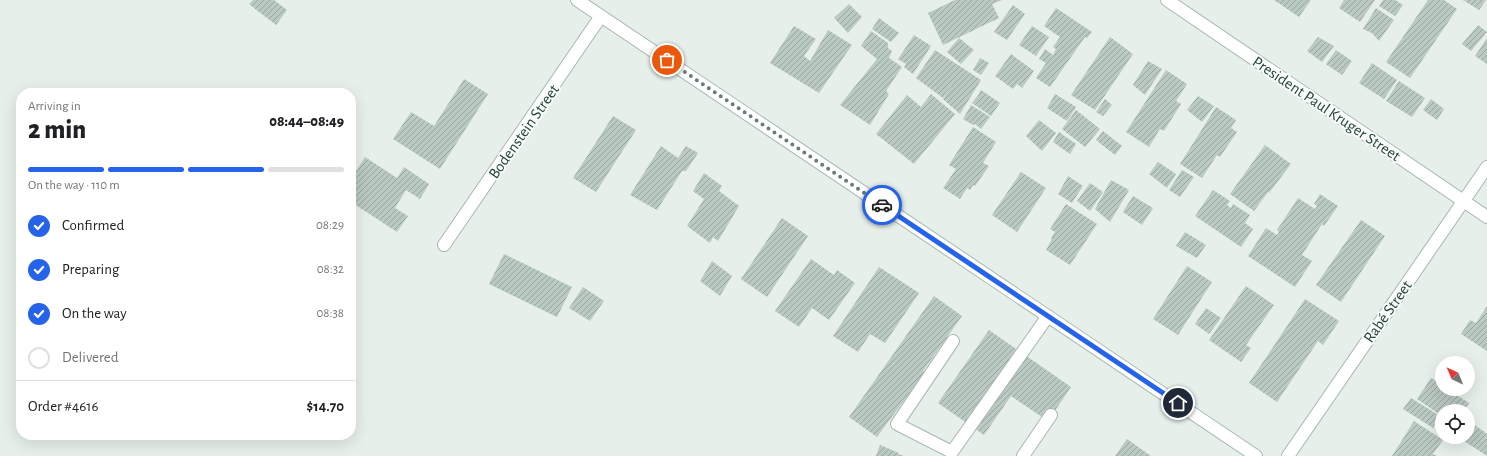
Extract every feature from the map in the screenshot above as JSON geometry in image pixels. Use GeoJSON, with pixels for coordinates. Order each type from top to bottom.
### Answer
{"type":"FeatureCollection","features":[{"type":"Feature","properties":{"kind":"street"},"geometry":{"type":"LineString","coordinates":[[577,0],[1256,456]]}},
{"type":"Feature","properties":{"kind":"street","name":"President Paul Kruger Street"},"geometry":{"type":"LineString","coordinates":[[1168,0],[1487,217]]}},
{"type":"Feature","properties":{"kind":"street","name":"Bodenstein Street"},"geometry":{"type":"LineString","coordinates":[[444,245],[601,16]]}},
{"type":"Feature","properties":{"kind":"street","name":"Rabé Street"},"geometry":{"type":"LineString","coordinates":[[1288,456],[1487,167]]}},
{"type":"Feature","properties":{"kind":"street"},"geometry":{"type":"LineString","coordinates":[[953,341],[897,424],[958,454],[1048,316]]}},
{"type":"Feature","properties":{"kind":"street"},"geometry":{"type":"LineString","coordinates":[[1023,456],[1051,415]]}},
{"type":"Feature","properties":{"kind":"building"},"geometry":{"type":"Polygon","coordinates":[[[253,0],[274,0],[287,10],[276,25],[249,4],[253,0]]]}},
{"type":"Feature","properties":{"kind":"building"},"geometry":{"type":"Polygon","coordinates":[[[955,0],[1002,0],[992,4],[999,18],[943,45],[928,13],[955,0]]]}},
{"type":"Feature","properties":{"kind":"building"},"geometry":{"type":"Polygon","coordinates":[[[1274,0],[1311,0],[1299,17],[1274,0]]]}},
{"type":"Feature","properties":{"kind":"building"},"geometry":{"type":"Polygon","coordinates":[[[1344,0],[1375,0],[1360,22],[1339,8],[1344,0]]]}},
{"type":"Feature","properties":{"kind":"building"},"geometry":{"type":"Polygon","coordinates":[[[1383,0],[1395,0],[1403,5],[1395,16],[1379,6],[1383,0]]]}},
{"type":"Feature","properties":{"kind":"building"},"geometry":{"type":"Polygon","coordinates":[[[1428,0],[1444,0],[1457,9],[1410,78],[1386,62],[1428,0]]]}},
{"type":"Feature","properties":{"kind":"building"},"geometry":{"type":"Polygon","coordinates":[[[1463,0],[1486,0],[1479,10],[1463,0]]]}},
{"type":"Feature","properties":{"kind":"building"},"geometry":{"type":"Polygon","coordinates":[[[849,4],[862,17],[848,33],[834,18],[849,4]]]}},
{"type":"Feature","properties":{"kind":"building"},"geometry":{"type":"Polygon","coordinates":[[[1013,5],[1025,14],[1007,40],[994,32],[1013,5]]]}},
{"type":"Feature","properties":{"kind":"building"},"geometry":{"type":"Polygon","coordinates":[[[1056,8],[1092,32],[1087,38],[1085,37],[1050,87],[1036,78],[1046,63],[1039,59],[1045,49],[1053,55],[1056,49],[1053,47],[1060,37],[1044,26],[1056,8]]]}},
{"type":"Feature","properties":{"kind":"building"},"geometry":{"type":"Polygon","coordinates":[[[1376,8],[1394,20],[1379,41],[1372,33],[1363,29],[1376,8]]]}},
{"type":"Feature","properties":{"kind":"building"},"geometry":{"type":"Polygon","coordinates":[[[879,18],[899,33],[891,42],[872,29],[879,18]]]}},
{"type":"Feature","properties":{"kind":"building"},"geometry":{"type":"Polygon","coordinates":[[[1478,25],[1487,32],[1471,51],[1462,44],[1478,25]]]}},
{"type":"Feature","properties":{"kind":"building"},"geometry":{"type":"Polygon","coordinates":[[[794,26],[816,39],[804,56],[810,61],[828,30],[852,45],[819,93],[770,63],[794,26]]]}},
{"type":"Feature","properties":{"kind":"building"},"geometry":{"type":"Polygon","coordinates":[[[1032,26],[1049,37],[1036,56],[1019,45],[1032,26]]]}},
{"type":"Feature","properties":{"kind":"building"},"geometry":{"type":"Polygon","coordinates":[[[871,31],[888,43],[888,48],[892,51],[889,58],[902,67],[886,91],[889,94],[870,125],[840,105],[877,59],[861,46],[871,31]]]}},
{"type":"Feature","properties":{"kind":"building"},"geometry":{"type":"Polygon","coordinates":[[[914,35],[931,46],[913,74],[904,67],[906,64],[898,59],[914,35]]]}},
{"type":"Feature","properties":{"kind":"building"},"geometry":{"type":"Polygon","coordinates":[[[1110,37],[1133,54],[1095,110],[1071,95],[1110,37]]]}},
{"type":"Feature","properties":{"kind":"building"},"geometry":{"type":"Polygon","coordinates":[[[1318,37],[1334,46],[1322,62],[1307,51],[1318,37]]]}},
{"type":"Feature","properties":{"kind":"building"},"geometry":{"type":"Polygon","coordinates":[[[959,38],[974,50],[961,64],[947,52],[959,38]]]}},
{"type":"Feature","properties":{"kind":"building"},"geometry":{"type":"Polygon","coordinates":[[[1487,38],[1487,64],[1475,56],[1487,38]]]}},
{"type":"Feature","properties":{"kind":"building"},"geometry":{"type":"Polygon","coordinates":[[[935,50],[981,80],[960,114],[943,99],[955,80],[943,98],[916,78],[935,50]]]}},
{"type":"Feature","properties":{"kind":"building"},"geometry":{"type":"Polygon","coordinates":[[[1336,50],[1352,61],[1342,75],[1326,64],[1336,50]]]}},
{"type":"Feature","properties":{"kind":"building"},"geometry":{"type":"Polygon","coordinates":[[[1011,54],[1034,71],[1022,88],[1017,84],[1013,89],[995,76],[1011,54]]]}},
{"type":"Feature","properties":{"kind":"building"},"geometry":{"type":"Polygon","coordinates":[[[980,58],[989,63],[981,75],[973,70],[980,58]]]}},
{"type":"Feature","properties":{"kind":"building"},"geometry":{"type":"Polygon","coordinates":[[[1148,61],[1162,69],[1145,95],[1133,85],[1148,61]]]}},
{"type":"Feature","properties":{"kind":"building"},"geometry":{"type":"Polygon","coordinates":[[[1372,63],[1397,80],[1384,99],[1359,83],[1372,63]]]}},
{"type":"Feature","properties":{"kind":"building"},"geometry":{"type":"Polygon","coordinates":[[[1166,70],[1187,84],[1176,101],[1181,104],[1164,131],[1160,129],[1149,147],[1126,132],[1166,70]]]}},
{"type":"Feature","properties":{"kind":"building"},"geometry":{"type":"Polygon","coordinates":[[[464,79],[488,94],[440,169],[393,139],[411,112],[434,126],[464,79]]]}},
{"type":"Feature","properties":{"kind":"building"},"geometry":{"type":"Polygon","coordinates":[[[1399,81],[1425,98],[1412,117],[1386,101],[1399,81]]]}},
{"type":"Feature","properties":{"kind":"building"},"geometry":{"type":"Polygon","coordinates":[[[981,90],[1000,103],[991,116],[972,103],[981,90]]]}},
{"type":"Feature","properties":{"kind":"building"},"geometry":{"type":"Polygon","coordinates":[[[931,94],[955,114],[914,164],[876,134],[907,95],[921,107],[931,94]]]}},
{"type":"Feature","properties":{"kind":"building"},"geometry":{"type":"Polygon","coordinates":[[[1055,94],[1076,107],[1067,121],[1047,108],[1055,94]]]}},
{"type":"Feature","properties":{"kind":"building"},"geometry":{"type":"Polygon","coordinates":[[[1198,96],[1214,106],[1202,122],[1187,110],[1198,96]]]}},
{"type":"Feature","properties":{"kind":"building"},"geometry":{"type":"Polygon","coordinates":[[[1105,99],[1112,105],[1103,116],[1096,112],[1105,99]]]}},
{"type":"Feature","properties":{"kind":"building"},"geometry":{"type":"Polygon","coordinates":[[[1431,99],[1444,109],[1437,120],[1423,110],[1431,99]]]}},
{"type":"Feature","properties":{"kind":"building"},"geometry":{"type":"Polygon","coordinates":[[[971,105],[990,117],[981,129],[975,124],[973,125],[963,119],[971,105]]]}},
{"type":"Feature","properties":{"kind":"building"},"geometry":{"type":"Polygon","coordinates":[[[1216,107],[1236,120],[1231,128],[1237,132],[1220,157],[1217,155],[1202,178],[1180,164],[1216,107]]]}},
{"type":"Feature","properties":{"kind":"building"},"geometry":{"type":"Polygon","coordinates":[[[1076,110],[1100,129],[1085,147],[1062,129],[1076,110]]]}},
{"type":"Feature","properties":{"kind":"building"},"geometry":{"type":"Polygon","coordinates":[[[613,116],[636,130],[596,192],[573,178],[613,116]]]}},
{"type":"Feature","properties":{"kind":"building"},"geometry":{"type":"Polygon","coordinates":[[[1039,120],[1056,133],[1042,151],[1026,136],[1039,120]]]}},
{"type":"Feature","properties":{"kind":"building"},"geometry":{"type":"Polygon","coordinates":[[[973,127],[996,142],[983,163],[989,166],[975,186],[973,185],[970,190],[967,188],[960,199],[943,188],[956,169],[949,165],[973,127]]]}},
{"type":"Feature","properties":{"kind":"building"},"geometry":{"type":"Polygon","coordinates":[[[1103,131],[1122,146],[1115,155],[1096,140],[1103,131]]]}},
{"type":"Feature","properties":{"kind":"building"},"geometry":{"type":"Polygon","coordinates":[[[1059,132],[1076,144],[1070,154],[1053,142],[1059,132]]]}},
{"type":"Feature","properties":{"kind":"building"},"geometry":{"type":"Polygon","coordinates":[[[1265,145],[1291,164],[1254,211],[1230,194],[1265,145]]]}},
{"type":"Feature","properties":{"kind":"building"},"geometry":{"type":"Polygon","coordinates":[[[661,146],[678,158],[686,146],[698,153],[686,171],[682,171],[657,210],[630,195],[661,146]]]}},
{"type":"Feature","properties":{"kind":"building"},"geometry":{"type":"Polygon","coordinates":[[[365,157],[397,178],[404,167],[429,184],[420,199],[406,190],[395,208],[408,216],[397,232],[356,205],[356,171],[365,157]]]}},
{"type":"Feature","properties":{"kind":"building"},"geometry":{"type":"Polygon","coordinates":[[[1158,162],[1176,174],[1167,188],[1149,174],[1158,162]]]}},
{"type":"Feature","properties":{"kind":"building"},"geometry":{"type":"Polygon","coordinates":[[[1182,170],[1194,177],[1180,197],[1169,190],[1182,170]]]}},
{"type":"Feature","properties":{"kind":"building"},"geometry":{"type":"Polygon","coordinates":[[[1021,172],[1046,188],[1017,232],[992,215],[1021,172]]]}},
{"type":"Feature","properties":{"kind":"building"},"geometry":{"type":"Polygon","coordinates":[[[704,173],[722,186],[719,191],[739,206],[718,241],[713,237],[710,243],[687,226],[704,199],[693,191],[704,173]]]}},
{"type":"Feature","properties":{"kind":"building"},"geometry":{"type":"Polygon","coordinates":[[[1068,176],[1083,186],[1072,203],[1058,194],[1068,176]]]}},
{"type":"Feature","properties":{"kind":"building"},"geometry":{"type":"Polygon","coordinates":[[[1111,180],[1129,190],[1110,222],[1095,209],[1111,180]]]}},
{"type":"Feature","properties":{"kind":"building"},"geometry":{"type":"Polygon","coordinates":[[[1090,183],[1103,192],[1090,211],[1077,201],[1090,183]]]}},
{"type":"Feature","properties":{"kind":"building"},"geometry":{"type":"Polygon","coordinates":[[[1213,190],[1230,201],[1227,205],[1231,208],[1233,204],[1250,215],[1245,223],[1253,229],[1241,247],[1195,216],[1213,190]]]}},
{"type":"Feature","properties":{"kind":"building"},"geometry":{"type":"Polygon","coordinates":[[[1320,194],[1338,206],[1324,226],[1322,224],[1302,255],[1312,261],[1295,287],[1248,256],[1266,228],[1277,235],[1279,232],[1277,230],[1298,198],[1315,209],[1317,206],[1314,204],[1320,194]]]}},
{"type":"Feature","properties":{"kind":"building"},"geometry":{"type":"Polygon","coordinates":[[[1133,196],[1153,208],[1142,225],[1123,212],[1133,196]]]}},
{"type":"Feature","properties":{"kind":"building"},"geometry":{"type":"Polygon","coordinates":[[[1066,204],[1097,224],[1070,265],[1046,250],[1055,232],[1050,229],[1066,204]]]}},
{"type":"Feature","properties":{"kind":"building"},"geometry":{"type":"Polygon","coordinates":[[[782,218],[808,236],[767,297],[741,279],[782,218]]]}},
{"type":"Feature","properties":{"kind":"building"},"geometry":{"type":"Polygon","coordinates":[[[1361,220],[1385,236],[1341,302],[1316,285],[1361,220]]]}},
{"type":"Feature","properties":{"kind":"building"},"geometry":{"type":"Polygon","coordinates":[[[1185,232],[1206,245],[1197,258],[1176,246],[1185,232]]]}},
{"type":"Feature","properties":{"kind":"building"},"geometry":{"type":"Polygon","coordinates":[[[504,254],[572,287],[557,317],[489,284],[504,254]]]}},
{"type":"Feature","properties":{"kind":"building"},"geometry":{"type":"Polygon","coordinates":[[[811,259],[834,275],[837,270],[855,283],[829,320],[812,308],[799,327],[775,311],[811,259]]]}},
{"type":"Feature","properties":{"kind":"building"},"geometry":{"type":"Polygon","coordinates":[[[712,261],[732,276],[720,296],[700,281],[712,261]]]}},
{"type":"Feature","properties":{"kind":"building"},"geometry":{"type":"Polygon","coordinates":[[[1187,266],[1212,282],[1178,335],[1153,319],[1187,266]]]}},
{"type":"Feature","properties":{"kind":"building"},"geometry":{"type":"Polygon","coordinates":[[[879,267],[919,293],[885,343],[870,334],[858,352],[833,336],[879,267]]]}},
{"type":"Feature","properties":{"kind":"building"},"geometry":{"type":"Polygon","coordinates":[[[1246,286],[1274,305],[1246,345],[1251,348],[1241,362],[1209,340],[1246,286]]]}},
{"type":"Feature","properties":{"kind":"building"},"geometry":{"type":"Polygon","coordinates":[[[583,287],[604,301],[590,321],[569,308],[583,287]]]}},
{"type":"Feature","properties":{"kind":"building"},"geometry":{"type":"Polygon","coordinates":[[[934,296],[962,316],[923,371],[930,377],[922,389],[916,384],[877,437],[849,417],[934,296]]]}},
{"type":"Feature","properties":{"kind":"building"},"geometry":{"type":"Polygon","coordinates":[[[1305,299],[1339,321],[1323,345],[1318,341],[1277,402],[1249,383],[1305,299]]]}},
{"type":"Feature","properties":{"kind":"building"},"geometry":{"type":"Polygon","coordinates":[[[1487,306],[1487,351],[1461,334],[1470,320],[1476,323],[1487,306]]]}},
{"type":"Feature","properties":{"kind":"building"},"geometry":{"type":"Polygon","coordinates":[[[1206,308],[1221,318],[1209,334],[1195,324],[1206,308]]]}},
{"type":"Feature","properties":{"kind":"building"},"geometry":{"type":"Polygon","coordinates":[[[989,330],[1071,387],[1048,421],[1011,396],[984,435],[938,403],[989,330]]]}},
{"type":"Feature","properties":{"kind":"building"},"geometry":{"type":"Polygon","coordinates":[[[1431,378],[1435,380],[1435,396],[1458,396],[1468,404],[1435,404],[1435,411],[1417,399],[1431,378]]]}},
{"type":"Feature","properties":{"kind":"building"},"geometry":{"type":"Polygon","coordinates":[[[1411,398],[1435,413],[1435,425],[1433,428],[1403,409],[1411,398]]]}},
{"type":"Feature","properties":{"kind":"building"},"geometry":{"type":"Polygon","coordinates":[[[1414,421],[1435,435],[1435,444],[1440,444],[1433,454],[1437,456],[1392,456],[1414,421]]]}},
{"type":"Feature","properties":{"kind":"building"},"geometry":{"type":"Polygon","coordinates":[[[1475,425],[1487,434],[1487,456],[1469,444],[1475,444],[1475,425]]]}},
{"type":"Feature","properties":{"kind":"building"},"geometry":{"type":"Polygon","coordinates":[[[1127,439],[1151,456],[1115,456],[1127,439]]]}},
{"type":"Feature","properties":{"kind":"building"},"geometry":{"type":"Polygon","coordinates":[[[880,445],[899,453],[898,454],[904,456],[876,456],[880,445]]]}},
{"type":"Feature","properties":{"kind":"way so far"},"geometry":{"type":"LineString","coordinates":[[667,60],[882,205]]}},
{"type":"Feature","properties":{"kind":"route"},"geometry":{"type":"LineString","coordinates":[[882,205],[1178,403]]}}]}
